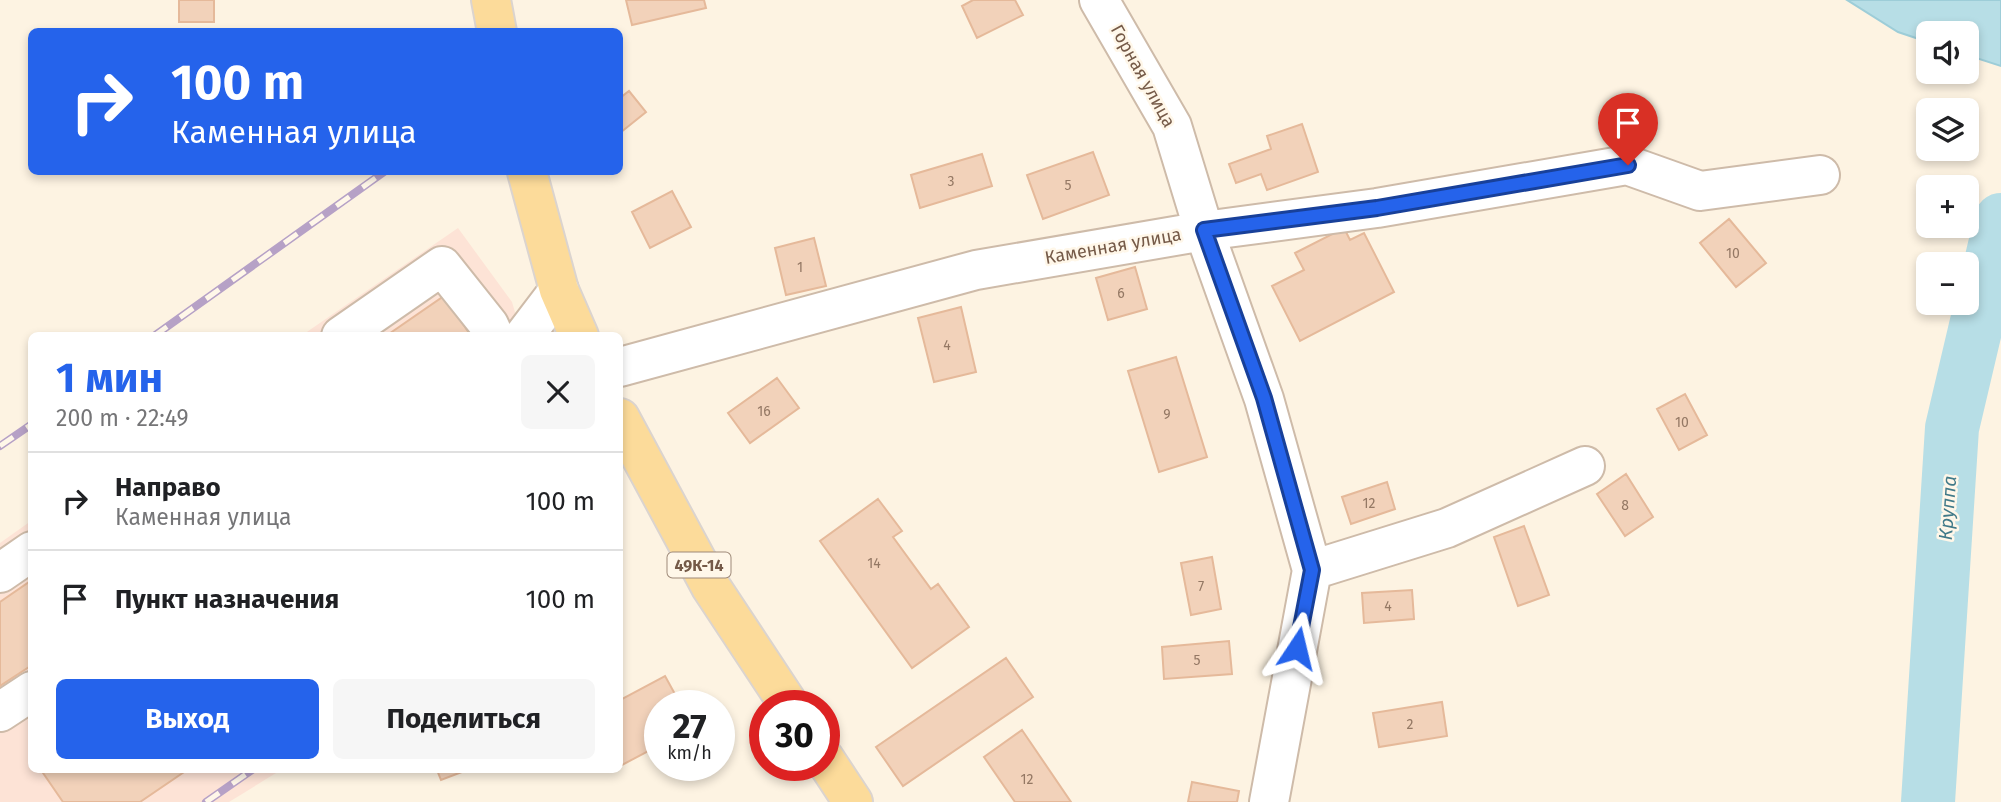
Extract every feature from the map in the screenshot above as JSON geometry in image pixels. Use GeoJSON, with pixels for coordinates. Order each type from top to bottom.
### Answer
{"type":"FeatureCollection","features":[{"type":"Feature","properties":{"kind":"main road"},"geometry":{"type":"LineString","coordinates":[[491,0],[496,28]]}},
{"type":"Feature","properties":{"kind":"main road"},"geometry":{"type":"LineString","coordinates":[[528,175],[559,290],[577,332]]}},
{"type":"Feature","properties":{"kind":"main road","name":"49К-14"},"geometry":{"type":"LineString","coordinates":[[623,424],[711,587],[779,690]]}},
{"type":"Feature","properties":{"kind":"main road"},"geometry":{"type":"LineString","coordinates":[[839,781],[853,802]]}},
{"type":"Feature","properties":{"kind":"street","name":"Горная улица"},"geometry":{"type":"LineString","coordinates":[[1099,0],[1172,126],[1204,230],[1264,398],[1312,570],[1269,802]]}},
{"type":"Feature","properties":{"kind":"street","name":"Каменная улица"},"geometry":{"type":"LineString","coordinates":[[623,366],[976,271],[1204,230],[1377,208],[1628,165],[1700,191],[1820,175]]}},
{"type":"Feature","properties":{"kind":"street"},"geometry":{"type":"LineString","coordinates":[[347,332],[442,266],[492,332]]}},
{"type":"Feature","properties":{"kind":"street"},"geometry":{"type":"LineString","coordinates":[[527,332],[559,290]]}},
{"type":"Feature","properties":{"kind":"street"},"geometry":{"type":"LineString","coordinates":[[1312,570],[1447,528],[1585,466]]}},
{"type":"Feature","properties":{"kind":"street"},"geometry":{"type":"LineString","coordinates":[[0,573],[28,554]]}},
{"type":"Feature","properties":{"kind":"street"},"geometry":{"type":"LineString","coordinates":[[0,712],[28,694]]}},
{"type":"Feature","properties":{"kind":"shaded area"},"geometry":{"type":"Polygon","coordinates":[[[458,228],[512,302],[521,332],[307,332],[458,228]]]}},
{"type":"Feature","properties":{"kind":"shaded area"},"geometry":{"type":"Polygon","coordinates":[[[28,523],[28,773],[276,773],[229,802],[0,802],[0,543],[28,523]]]}},
{"type":"Feature","properties":{"kind":"water"},"geometry":{"type":"Polygon","coordinates":[[[1847,0],[2001,0],[2001,66],[1979,59],[1979,21],[1916,21],[1916,38],[1898,32],[1847,0]]]}},
{"type":"Feature","properties":{"kind":"building"},"geometry":{"type":"Polygon","coordinates":[[[179,0],[214,0],[214,22],[179,22],[179,0]]]}},
{"type":"Feature","properties":{"kind":"building"},"geometry":{"type":"Polygon","coordinates":[[[626,0],[704,0],[706,8],[632,25],[626,0]]]}},
{"type":"Feature","properties":{"kind":"building"},"geometry":{"type":"Polygon","coordinates":[[[973,0],[1015,0],[1023,15],[977,38],[962,6],[973,0]]]}},
{"type":"Feature","properties":{"kind":"building"},"geometry":{"type":"Polygon","coordinates":[[[629,91],[646,112],[623,131],[623,96],[629,91]]]}},
{"type":"Feature","properties":{"kind":"building"},"geometry":{"type":"Polygon","coordinates":[[[1302,124],[1318,172],[1267,190],[1261,174],[1236,183],[1229,164],[1271,149],[1267,136],[1302,124]]]}},
{"type":"Feature","properties":{"kind":"building"},"geometry":{"type":"Polygon","coordinates":[[[1093,152],[1109,195],[1043,219],[1027,175],[1093,152]]]}},
{"type":"Feature","properties":{"kind":"building"},"geometry":{"type":"Polygon","coordinates":[[[982,154],[992,186],[920,208],[911,175],[982,154]]]}},
{"type":"Feature","properties":{"kind":"building"},"geometry":{"type":"Polygon","coordinates":[[[672,191],[691,227],[650,248],[632,212],[672,191]]]}},
{"type":"Feature","properties":{"kind":"building"},"geometry":{"type":"Polygon","coordinates":[[[1729,219],[1766,263],[1736,287],[1700,243],[1729,219]]]}},
{"type":"Feature","properties":{"kind":"building"},"geometry":{"type":"Polygon","coordinates":[[[1344,228],[1350,240],[1364,233],[1394,292],[1300,341],[1272,286],[1304,270],[1295,253],[1344,228]]]}},
{"type":"Feature","properties":{"kind":"building"},"geometry":{"type":"Polygon","coordinates":[[[814,238],[826,286],[786,295],[775,248],[814,238]]]}},
{"type":"Feature","properties":{"kind":"building"},"geometry":{"type":"Polygon","coordinates":[[[1135,267],[1147,309],[1108,320],[1096,278],[1135,267]]]}},
{"type":"Feature","properties":{"kind":"building"},"geometry":{"type":"Polygon","coordinates":[[[444,296],[468,332],[392,332],[444,296]]]}},
{"type":"Feature","properties":{"kind":"building"},"geometry":{"type":"Polygon","coordinates":[[[961,307],[976,372],[934,382],[918,318],[961,307]]]}},
{"type":"Feature","properties":{"kind":"building"},"geometry":{"type":"Polygon","coordinates":[[[1176,357],[1207,457],[1159,472],[1128,371],[1176,357]]]}},
{"type":"Feature","properties":{"kind":"building"},"geometry":{"type":"Polygon","coordinates":[[[777,378],[799,408],[750,443],[728,413],[777,378]]]}},
{"type":"Feature","properties":{"kind":"building"},"geometry":{"type":"Polygon","coordinates":[[[1685,394],[1707,435],[1679,450],[1657,409],[1685,394]]]}},
{"type":"Feature","properties":{"kind":"building"},"geometry":{"type":"Polygon","coordinates":[[[1626,474],[1653,517],[1625,536],[1597,494],[1626,474]]]}},
{"type":"Feature","properties":{"kind":"building"},"geometry":{"type":"Polygon","coordinates":[[[1387,482],[1395,509],[1351,524],[1342,497],[1387,482]]]}},
{"type":"Feature","properties":{"kind":"building"},"geometry":{"type":"Polygon","coordinates":[[[878,499],[902,531],[893,537],[931,589],[938,584],[969,627],[912,668],[820,541],[878,499]]]}},
{"type":"Feature","properties":{"kind":"building"},"geometry":{"type":"Polygon","coordinates":[[[1524,526],[1549,595],[1518,606],[1494,537],[1524,526]]]}},
{"type":"Feature","properties":{"kind":"building"},"geometry":{"type":"Polygon","coordinates":[[[1212,557],[1221,609],[1191,615],[1181,563],[1212,557]]]}},
{"type":"Feature","properties":{"kind":"building"},"geometry":{"type":"Polygon","coordinates":[[[28,583],[28,668],[0,686],[0,602],[28,583]]]}},
{"type":"Feature","properties":{"kind":"building"},"geometry":{"type":"Polygon","coordinates":[[[1412,590],[1414,619],[1364,623],[1362,593],[1412,590]]]}},
{"type":"Feature","properties":{"kind":"building"},"geometry":{"type":"Polygon","coordinates":[[[1229,641],[1232,674],[1164,679],[1162,647],[1229,641]]]}},
{"type":"Feature","properties":{"kind":"building"},"geometry":{"type":"Polygon","coordinates":[[[1006,658],[1033,697],[903,786],[876,747],[1006,658]]]}},
{"type":"Feature","properties":{"kind":"building"},"geometry":{"type":"Polygon","coordinates":[[[665,676],[673,690],[644,690],[644,753],[623,764],[623,698],[665,676]]]}},
{"type":"Feature","properties":{"kind":"building"},"geometry":{"type":"Polygon","coordinates":[[[1442,702],[1447,736],[1379,747],[1373,713],[1442,702]]]}},
{"type":"Feature","properties":{"kind":"building"},"geometry":{"type":"Polygon","coordinates":[[[1022,730],[1071,802],[1015,802],[984,757],[1022,730]]]}},
{"type":"Feature","properties":{"kind":"building"},"geometry":{"type":"Polygon","coordinates":[[[43,773],[183,773],[140,802],[63,802],[43,773]]]}},
{"type":"Feature","properties":{"kind":"building"},"geometry":{"type":"Polygon","coordinates":[[[438,773],[459,773],[441,780],[438,773]]]}},
{"type":"Feature","properties":{"kind":"building"},"geometry":{"type":"Polygon","coordinates":[[[1192,782],[1239,791],[1237,802],[1188,802],[1192,782]]]}},
{"type":"Feature","properties":{"kind":"waterway","name":"Круппа"},"geometry":{"type":"LineString","coordinates":[[1928,802],[1952,428],[2001,220]]}},
{"type":"Feature","properties":{"kind":"railway"},"geometry":{"type":"LineString","coordinates":[[160,332],[380,175]]}},
{"type":"Feature","properties":{"kind":"railway"},"geometry":{"type":"LineString","coordinates":[[0,446],[28,427]]}},
{"type":"Feature","properties":{"kind":"railway"},"geometry":{"type":"LineString","coordinates":[[206,802],[248,773]]}},
{"type":"Feature","properties":{"kind":"route"},"geometry":{"type":"LineString","coordinates":[[1297,648],[1312,570],[1264,398],[1204,230],[1377,208],[1628,165]]}}]}
